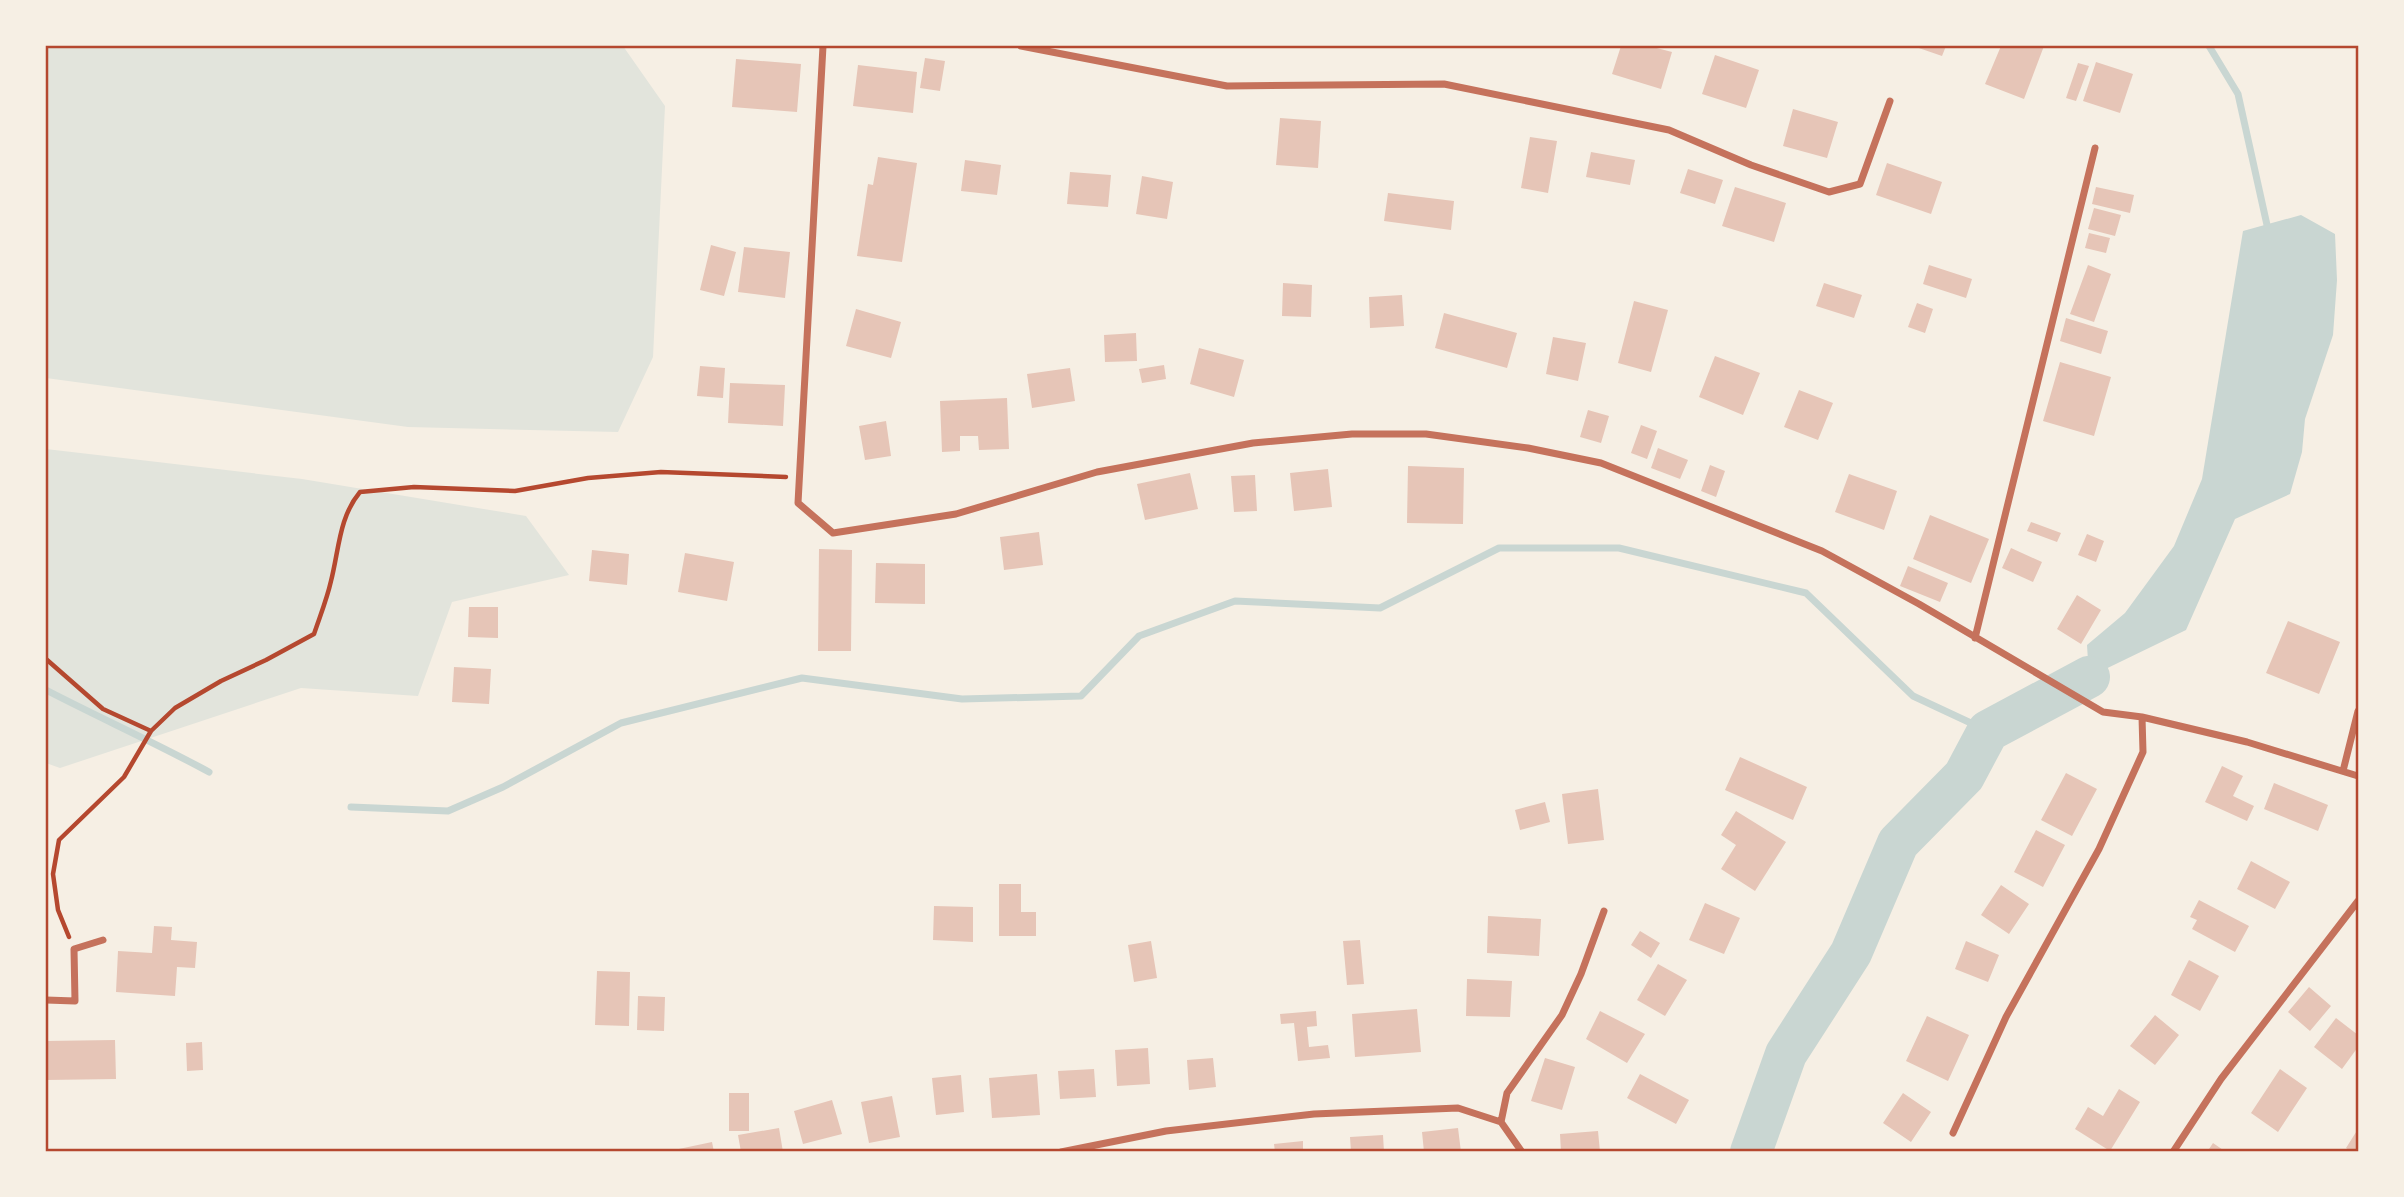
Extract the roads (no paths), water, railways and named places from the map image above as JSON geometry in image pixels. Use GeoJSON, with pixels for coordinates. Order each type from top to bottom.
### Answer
{"type":"FeatureCollection","features":[{"type":"Feature","properties":{"kind":"street"},"geometry":{"type":"LineString","coordinates":[[823,46],[798,503],[833,533],[956,514],[1097,472],[1253,443],[1352,434],[1426,434],[1528,448],[1601,463],[1822,551],[2102,712],[2142,717],[2247,742],[2358,776]]}},
{"type":"Feature","properties":{"kind":"street"},"geometry":{"type":"LineString","coordinates":[[1021,46],[1227,86],[1444,84],[1669,130],[1751,165],[1829,192],[1860,184],[1890,101]]}},
{"type":"Feature","properties":{"kind":"street"},"geometry":{"type":"LineString","coordinates":[[1975,638],[2095,148]]}},
{"type":"Feature","properties":{"kind":"street"},"geometry":{"type":"LineString","coordinates":[[2343,771],[2358,711]]}},
{"type":"Feature","properties":{"kind":"street"},"geometry":{"type":"LineString","coordinates":[[1953,1133],[2006,1017],[2099,849],[2143,752],[2142,717]]}},
{"type":"Feature","properties":{"kind":"street"},"geometry":{"type":"LineString","coordinates":[[2173,1152],[2221,1079],[2358,901]]}},
{"type":"Feature","properties":{"kind":"street"},"geometry":{"type":"LineString","coordinates":[[1501,1122],[1507,1093],[1562,1015],[1581,974],[1604,911]]}},
{"type":"Feature","properties":{"kind":"street"},"geometry":{"type":"LineString","coordinates":[[46,1000],[75,1000],[74,949],[103,940]]}},
{"type":"Feature","properties":{"kind":"street"},"geometry":{"type":"LineString","coordinates":[[1061,1152],[1166,1131],[1314,1114],[1458,1108],[1501,1122],[1522,1152]]}},
{"type":"Feature","properties":{"kind":"waterway"},"geometry":{"type":"LineString","coordinates":[[2209,46],[2238,94],[2267,225]]}},
{"type":"Feature","properties":{"kind":"waterway"},"geometry":{"type":"LineString","coordinates":[[351,807],[448,811],[503,787],[621,723],[802,678],[962,699],[1081,696],[1139,636],[1235,601],[1380,608],[1499,548],[1619,548],[1806,593],[1913,696],[1988,731]]}},
{"type":"Feature","properties":{"kind":"waterway"},"geometry":{"type":"LineString","coordinates":[[1751,1152],[1786,1054],[1851,953],[1898,843],[1964,776],[1988,731],[2089,677]]}},
{"type":"Feature","properties":{"kind":"waterway"},"geometry":{"type":"LineString","coordinates":[[46,690],[209,772]]}}]}
